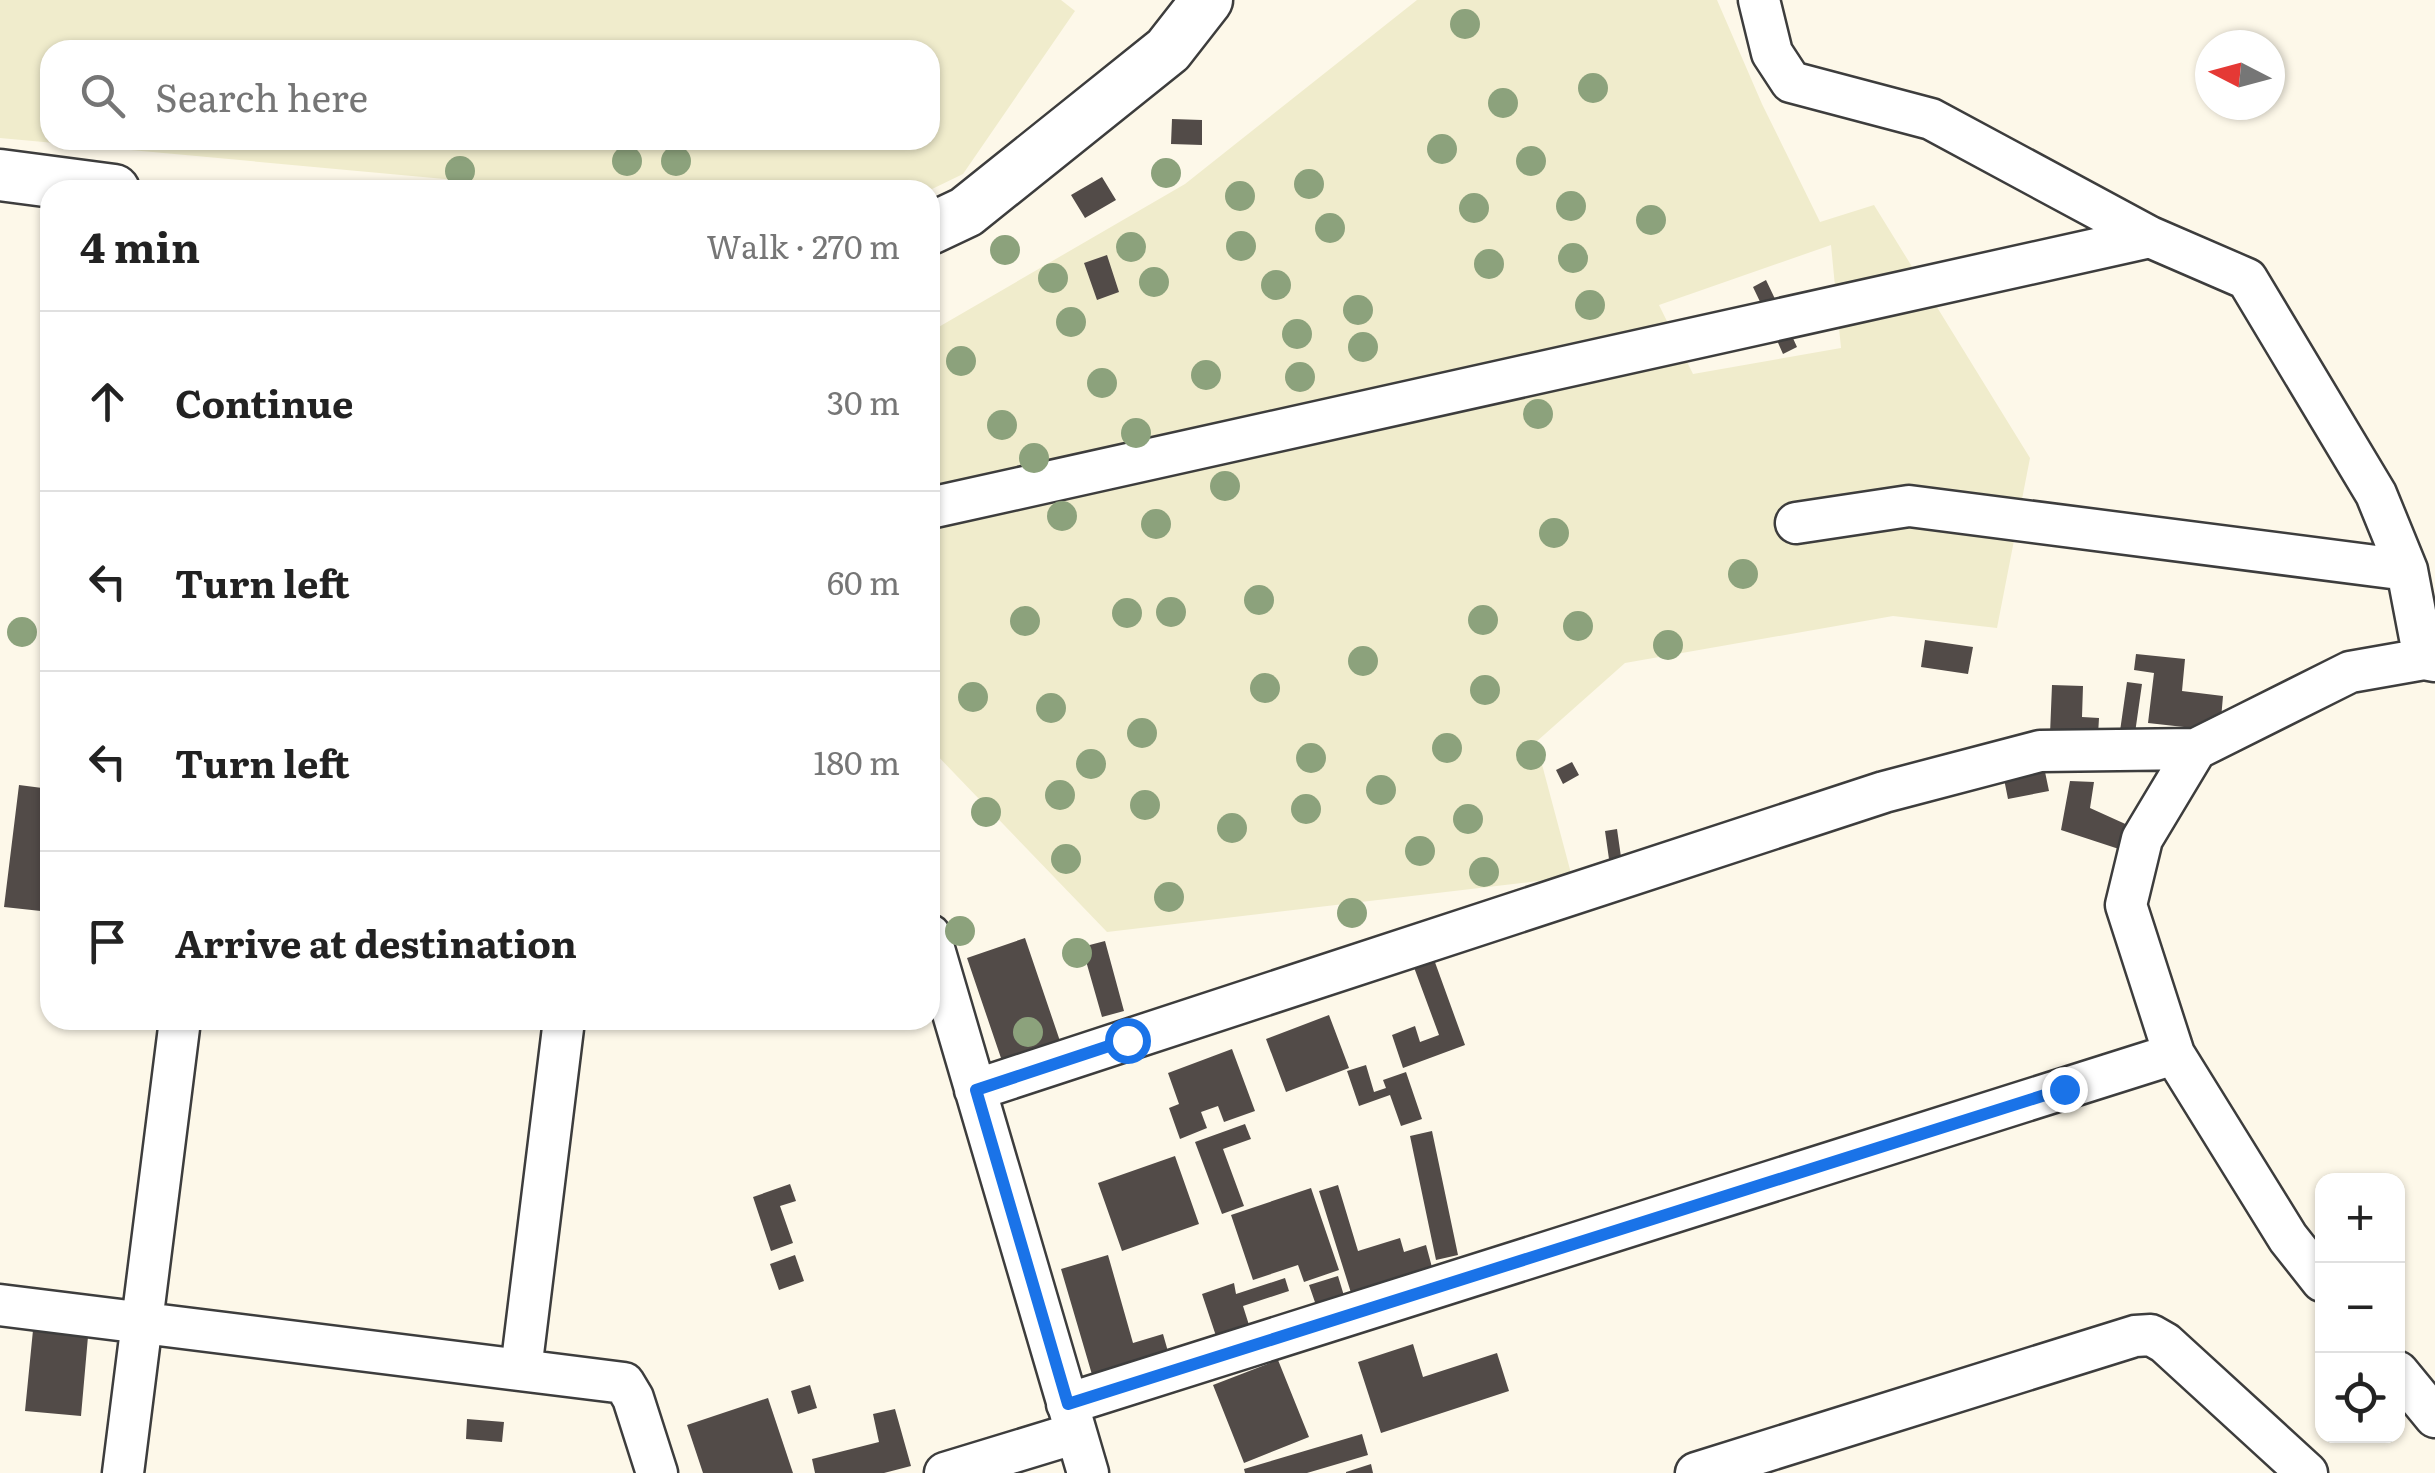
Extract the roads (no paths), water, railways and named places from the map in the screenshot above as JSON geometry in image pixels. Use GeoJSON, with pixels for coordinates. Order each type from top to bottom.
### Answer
{"type":"FeatureCollection","features":[{"type":"Feature","properties":{"kind":"street"},"geometry":{"type":"LineString","coordinates":[[940,225],[966,212],[1168,50],[1207,0]]}},
{"type":"Feature","properties":{"kind":"street"},"geometry":{"type":"LineString","coordinates":[[976,1090],[1884,792],[2040,751],[2196,749],[2350,672],[2430,660],[2407,570],[2376,494],[2247,279],[2150,237],[1932,119],[1791,82],[1772,53],[1759,0]]}},
{"type":"Feature","properties":{"kind":"street"},"geometry":{"type":"LineString","coordinates":[[0,176],[40,181]]}},
{"type":"Feature","properties":{"kind":"street"},"geometry":{"type":"LineString","coordinates":[[940,506],[2150,237]]}},
{"type":"Feature","properties":{"kind":"street"},"geometry":{"type":"LineString","coordinates":[[1796,523],[1909,506],[2407,570]]}},
{"type":"Feature","properties":{"kind":"street"},"geometry":{"type":"LineString","coordinates":[[2196,749],[2142,839],[2126,905],[2174,1054],[2288,1238],[2315,1272]]}},
{"type":"Feature","properties":{"kind":"street"},"geometry":{"type":"LineString","coordinates":[[940,969],[1088,1473]]}},
{"type":"Feature","properties":{"kind":"street"},"geometry":{"type":"LineString","coordinates":[[124,1473],[179,1030]]}},
{"type":"Feature","properties":{"kind":"street"},"geometry":{"type":"LineString","coordinates":[[521,1370],[563,1030]]}},
{"type":"Feature","properties":{"kind":"street"},"geometry":{"type":"LineString","coordinates":[[945,1473],[1072,1419],[2174,1054]]}},
{"type":"Feature","properties":{"kind":"street"},"geometry":{"type":"LineString","coordinates":[[0,1306],[624,1383],[633,1398],[657,1473]]}},
{"type":"Feature","properties":{"kind":"street"},"geometry":{"type":"LineString","coordinates":[[1696,1473],[2135,1336],[2151,1335],[2165,1343],[2307,1473]]}},
{"type":"Feature","properties":{"kind":"street"},"geometry":{"type":"LineString","coordinates":[[2405,1381],[2435,1417]]}}]}
